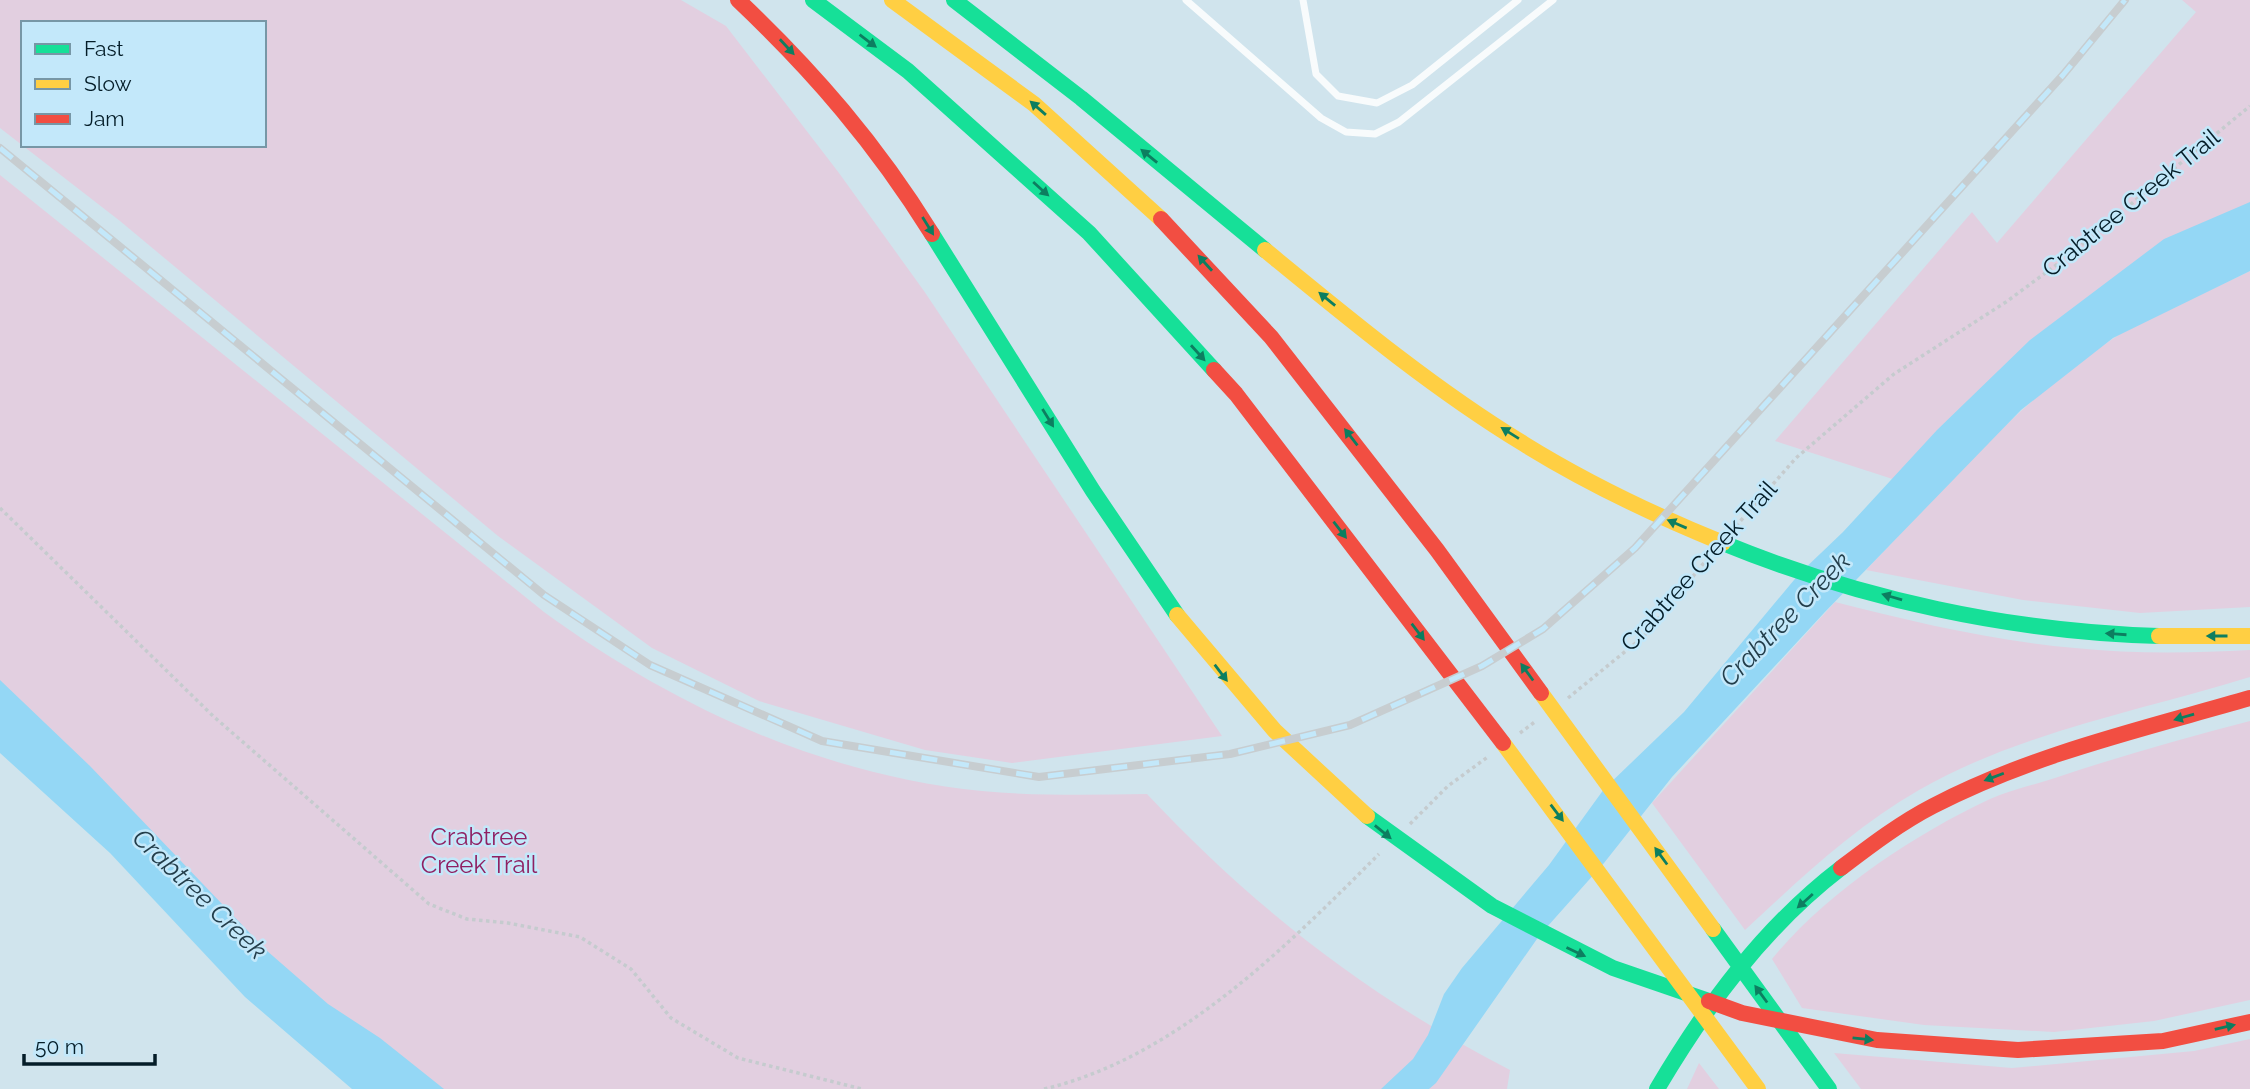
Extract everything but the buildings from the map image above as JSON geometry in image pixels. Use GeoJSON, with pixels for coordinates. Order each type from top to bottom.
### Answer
{"type":"FeatureCollection","features":[{"type":"Feature","properties":{"kind":"highway"},"geometry":{"type":"LineString","coordinates":[[738,0],[841,106],[904,188],[1067,448],[1180,619],[1237,693],[1302,761],[1388,836],[1498,910],[1562,946],[1675,995],[1838,1037],[1959,1050],[2060,1050],[2168,1041],[2250,1021]]}},
{"type":"Feature","properties":{"kind":"highway"},"geometry":{"type":"LineString","coordinates":[[813,0],[908,71],[1089,233],[1236,394],[1563,822],[1758,1089]]}},
{"type":"Feature","properties":{"kind":"highway"},"geometry":{"type":"LineString","coordinates":[[891,0],[952,41],[1034,104],[1181,237],[1271,337],[1437,550],[1829,1089]]}},
{"type":"Feature","properties":{"kind":"highway"},"geometry":{"type":"LineString","coordinates":[[954,0],[1459,402],[1568,469],[1650,513],[1759,559],[1941,611],[2064,630],[2184,636],[2250,636]]}},
{"type":"Feature","properties":{"kind":"highway"},"geometry":{"type":"LineString","coordinates":[[1657,1089],[1679,1048],[1729,980],[1775,928],[1846,864],[1909,820],[1969,788],[2058,753],[2250,698]]}},
{"type":"Feature","properties":{"kind":"lane"},"geometry":{"type":"LineString","coordinates":[[1186,0],[1321,118],[1346,132],[1375,134],[1399,122],[1438,93],[1553,0]]}},
{"type":"Feature","properties":{"kind":"lane"},"geometry":{"type":"LineString","coordinates":[[1303,0],[1316,74],[1338,96],[1377,103],[1412,85],[1518,0]]}},
{"type":"Feature","properties":{"kind":"path","name":"Crabtree Creek Trail"},"geometry":{"type":"LineString","coordinates":[[1735,526],[1797,458],[1894,374],[2006,302],[2063,260],[2250,106]]}},
{"type":"Feature","properties":{"kind":"path"},"geometry":{"type":"LineString","coordinates":[[0,508],[213,716],[429,904],[467,919],[508,923],[580,937],[631,969],[671,1018],[738,1058],[862,1089]]}},
{"type":"Feature","properties":{"kind":"path","name":"Crabtree Creek Trail"},"geometry":{"type":"LineString","coordinates":[[1564,701],[1643,637],[1710,556]]}},
{"type":"Feature","properties":{"kind":"path"},"geometry":{"type":"LineString","coordinates":[[1511,740],[1543,717]]}},
{"type":"Feature","properties":{"kind":"path"},"geometry":{"type":"LineString","coordinates":[[1409,825],[1448,786],[1490,755]]}},
{"type":"Feature","properties":{"kind":"path"},"geometry":{"type":"LineString","coordinates":[[1044,1089],[1082,1078],[1131,1055],[1245,981],[1389,845]]}},
{"type":"Feature","properties":{"kind":"green space"},"geometry":{"type":"Polygon","coordinates":[[[0,0],[681,0],[726,26],[839,173],[924,291],[1222,736],[1012,763],[925,750],[759,701],[652,648],[498,536],[120,221],[25,147],[266,147],[266,21],[21,21],[21,144],[0,128],[0,0]]]}},
{"type":"Feature","properties":{"kind":"green space"},"geometry":{"type":"Polygon","coordinates":[[[2182,0],[2250,0],[2250,230],[1905,483],[1775,441],[1972,212],[1997,243],[2196,12],[2182,0]]]}},
{"type":"Feature","properties":{"kind":"green space","name":"Crabtree Creek Trail"},"geometry":{"type":"Polygon","coordinates":[[[0,175],[544,612],[644,677],[751,731],[864,770],[922,783],[982,791],[1085,795],[1147,794],[1230,876],[1316,948],[1409,1012],[1510,1070],[1507,1089],[396,1089],[0,699],[0,175]]]}},
{"type":"Feature","properties":{"kind":"green space"},"geometry":{"type":"Polygon","coordinates":[[[2250,271],[2250,607],[2140,613],[2023,600],[1866,570],[1982,448],[2077,364],[2126,330],[2250,271]]]}},
{"type":"Feature","properties":{"kind":"green space"},"geometry":{"type":"Polygon","coordinates":[[[1835,602],[1954,630],[2044,645],[2141,652],[2250,650],[2250,677],[2081,724],[1958,770],[1919,790],[1872,821],[1828,855],[1745,930],[1652,803],[1835,602]]]}},
{"type":"Feature","properties":{"kind":"green space"},"geometry":{"type":"Polygon","coordinates":[[[2250,721],[2250,1000],[2154,1021],[2054,1032],[1924,1025],[1802,1008],[1772,959],[1818,911],[1872,868],[1931,830],[1990,799],[2152,748],[2250,721]]]}},
{"type":"Feature","properties":{"kind":"green space"},"geometry":{"type":"Polygon","coordinates":[[[2250,1039],[2250,1089],[1861,1089],[1834,1053],[2012,1068],[2194,1051],[2250,1039]]]}},
{"type":"Feature","properties":{"kind":"green space"},"geometry":{"type":"Polygon","coordinates":[[[1699,1063],[1719,1089],[1687,1089],[1699,1063]]]}},
{"type":"Feature","properties":{"kind":"water","name":"Crabtree Creek"},"geometry":{"type":"Polygon","coordinates":[[[2250,202],[2250,271],[2113,338],[2021,410],[1824,613],[1672,777],[1604,863],[1539,936],[1436,1083],[1429,1089],[1381,1089],[1413,1059],[1428,1035],[1444,994],[1462,968],[1549,865],[1604,789],[1684,712],[1799,574],[1843,532],[1937,430],[2030,340],[2164,239],[2250,202]]]}},
{"type":"Feature","properties":{"kind":"water","name":"Crabtree Creek"},"geometry":{"type":"Polygon","coordinates":[[[0,680],[90,766],[266,950],[328,1004],[380,1038],[444,1089],[352,1089],[245,997],[110,853],[0,753],[0,680]]]}},
{"type":"Feature","properties":{"kind":"railway"},"geometry":{"type":"LineString","coordinates":[[0,148],[544,595],[650,665],[822,741],[1039,777],[1230,754],[1350,725],[1482,666],[1543,629],[1635,548],[2063,75],[2125,0]]}},
{"type":"Feature","properties":{"kind":"traffic: fast"},"geometry":{"type":"LineString","coordinates":[[813,0],[908,71],[1089,233],[1214,370]]}},
{"type":"Feature","properties":{"kind":"traffic: fast"},"geometry":{"type":"LineString","coordinates":[[954,0],[1081,98],[1265,250]]}},
{"type":"Feature","properties":{"kind":"traffic: fast"},"geometry":{"type":"LineString","coordinates":[[932,234],[1093,491],[1177,615]]}},
{"type":"Feature","properties":{"kind":"traffic: fast"},"geometry":{"type":"LineString","coordinates":[[1723,543],[1828,581],[1937,609],[2048,628],[2159,636]]}},
{"type":"Feature","properties":{"kind":"traffic: fast"},"geometry":{"type":"LineString","coordinates":[[1367,816],[1492,906],[1613,968],[1709,1001]]}},
{"type":"Feature","properties":{"kind":"traffic: fast"},"geometry":{"type":"LineString","coordinates":[[1657,1089],[1716,998],[1738,970],[1787,916],[1841,868]]}},
{"type":"Feature","properties":{"kind":"traffic: fast"},"geometry":{"type":"LineString","coordinates":[[1713,929],[1829,1089]]}},
{"type":"Feature","properties":{"kind":"traffic: slow"},"geometry":{"type":"LineString","coordinates":[[892,0],[1034,104],[1161,219]]}},
{"type":"Feature","properties":{"kind":"traffic: slow"},"geometry":{"type":"LineString","coordinates":[[1265,250],[1391,352],[1490,422],[1596,485],[1723,543]]}},
{"type":"Feature","properties":{"kind":"traffic: slow"},"geometry":{"type":"LineString","coordinates":[[1177,615],[1275,731],[1367,816]]}},
{"type":"Feature","properties":{"kind":"traffic: slow"},"geometry":{"type":"LineString","coordinates":[[2159,636],[2250,636]]}},
{"type":"Feature","properties":{"kind":"traffic: slow"},"geometry":{"type":"LineString","coordinates":[[1541,693],[1713,929]]}},
{"type":"Feature","properties":{"kind":"traffic: slow"},"geometry":{"type":"LineString","coordinates":[[1503,743],[1758,1089]]}},
{"type":"Feature","properties":{"kind":"traffic: jam"},"geometry":{"type":"LineString","coordinates":[[738,0],[792,54],[842,110],[889,170],[932,234]]}},
{"type":"Feature","properties":{"kind":"traffic: jam"},"geometry":{"type":"LineString","coordinates":[[1161,219],[1271,337],[1437,550],[1541,693]]}},
{"type":"Feature","properties":{"kind":"traffic: jam"},"geometry":{"type":"LineString","coordinates":[[1214,370],[1236,394],[1503,743]]}},
{"type":"Feature","properties":{"kind":"traffic: jam"},"geometry":{"type":"LineString","coordinates":[[1841,868],[1921,813],[1971,788],[2089,744],[2250,698]]}},
{"type":"Feature","properties":{"kind":"traffic: jam"},"geometry":{"type":"LineString","coordinates":[[1709,1001],[1742,1013],[1877,1040],[2018,1050],[2163,1041],[2250,1022]]}}]}
